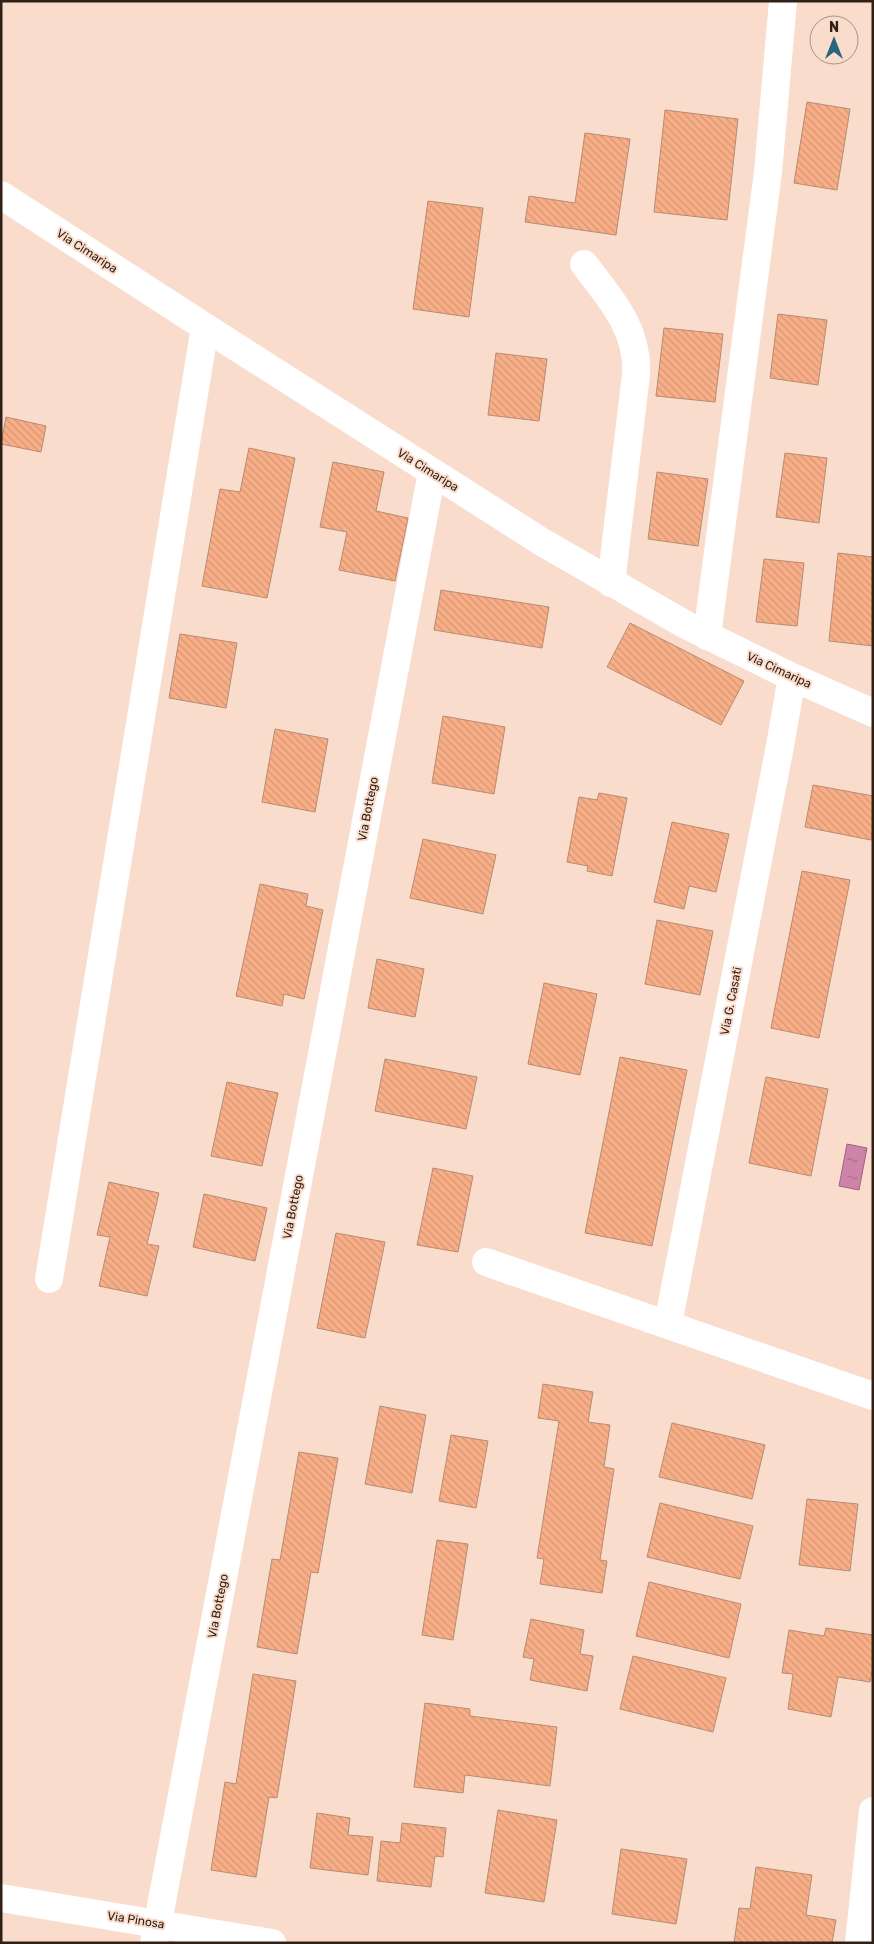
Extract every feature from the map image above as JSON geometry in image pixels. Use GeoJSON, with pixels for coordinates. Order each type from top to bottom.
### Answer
{"type":"FeatureCollection","features":[{"type":"Feature","properties":{"kind":"street"},"geometry":{"type":"LineString","coordinates":[[707,636],[768,172],[783,1]]}},
{"type":"Feature","properties":{"kind":"street","name":"Via Cimaripa"},"geometry":{"type":"LineString","coordinates":[[1,194],[542,542],[707,636],[873,713]]}},
{"type":"Feature","properties":{"kind":"street"},"geometry":{"type":"LineString","coordinates":[[584,264],[624,319],[632,337],[636,358],[636,375],[611,583]]}},
{"type":"Feature","properties":{"kind":"street"},"geometry":{"type":"LineString","coordinates":[[49,1280],[205,327]]}},
{"type":"Feature","properties":{"kind":"street","name":"Via Bottego"},"geometry":{"type":"LineString","coordinates":[[156,1933],[432,472]]}},
{"type":"Feature","properties":{"kind":"street","name":"Via G. Casati"},"geometry":{"type":"LineString","coordinates":[[668,1324],[792,677]]}},
{"type":"Feature","properties":{"kind":"street"},"geometry":{"type":"LineString","coordinates":[[486,1262],[873,1396]]}},
{"type":"Feature","properties":{"kind":"street"},"geometry":{"type":"LineString","coordinates":[[859,1943],[873,1810]]}},
{"type":"Feature","properties":{"kind":"street","name":"Via Pinosa"},"geometry":{"type":"LineString","coordinates":[[1,1898],[156,1933],[272,1943]]}},
{"type":"Feature","properties":{"kind":"water"},"geometry":{"type":"Polygon","coordinates":[[[847,1144],[867,1148],[859,1190],[839,1186],[847,1144]]]}},
{"type":"Feature","properties":{"kind":"building"},"geometry":{"type":"Polygon","coordinates":[[[807,102],[850,109],[837,190],[794,183],[807,102]]]}},
{"type":"Feature","properties":{"kind":"building"},"geometry":{"type":"Polygon","coordinates":[[[665,110],[738,119],[727,220],[654,212],[665,110]]]}},
{"type":"Feature","properties":{"kind":"building"},"geometry":{"type":"Polygon","coordinates":[[[585,133],[630,139],[616,235],[525,222],[529,196],[575,203],[585,133]]]}},
{"type":"Feature","properties":{"kind":"building"},"geometry":{"type":"Polygon","coordinates":[[[428,201],[483,208],[469,317],[413,309],[428,201]]]}},
{"type":"Feature","properties":{"kind":"building"},"geometry":{"type":"Polygon","coordinates":[[[778,314],[827,320],[818,385],[770,378],[778,314]]]}},
{"type":"Feature","properties":{"kind":"building"},"geometry":{"type":"Polygon","coordinates":[[[664,328],[723,334],[715,402],[656,396],[664,328]]]}},
{"type":"Feature","properties":{"kind":"building"},"geometry":{"type":"Polygon","coordinates":[[[496,353],[547,359],[539,421],[488,415],[496,353]]]}},
{"type":"Feature","properties":{"kind":"building"},"geometry":{"type":"Polygon","coordinates":[[[6,417],[46,426],[41,452],[1,444],[6,417]]]}},
{"type":"Feature","properties":{"kind":"building"},"geometry":{"type":"Polygon","coordinates":[[[249,448],[295,458],[267,598],[202,586],[220,489],[240,492],[249,448]]]}},
{"type":"Feature","properties":{"kind":"building"},"geometry":{"type":"Polygon","coordinates":[[[785,453],[827,458],[819,523],[776,517],[785,453]]]}},
{"type":"Feature","properties":{"kind":"building"},"geometry":{"type":"Polygon","coordinates":[[[333,462],[384,472],[376,511],[408,518],[395,581],[339,570],[347,532],[320,527],[333,462]]]}},
{"type":"Feature","properties":{"kind":"building"},"geometry":{"type":"Polygon","coordinates":[[[657,472],[708,479],[698,546],[648,539],[657,472]]]}},
{"type":"Feature","properties":{"kind":"building"},"geometry":{"type":"Polygon","coordinates":[[[838,553],[873,557],[873,646],[829,641],[838,553]]]}},
{"type":"Feature","properties":{"kind":"building"},"geometry":{"type":"Polygon","coordinates":[[[764,559],[804,563],[797,626],[756,622],[764,559]]]}},
{"type":"Feature","properties":{"kind":"building"},"geometry":{"type":"Polygon","coordinates":[[[441,590],[549,607],[542,648],[434,630],[441,590]]]}},
{"type":"Feature","properties":{"kind":"building"},"geometry":{"type":"Polygon","coordinates":[[[630,623],[744,681],[721,725],[607,667],[630,623]]]}},
{"type":"Feature","properties":{"kind":"building"},"geometry":{"type":"Polygon","coordinates":[[[180,634],[237,643],[226,708],[169,698],[180,634]]]}},
{"type":"Feature","properties":{"kind":"building"},"geometry":{"type":"Polygon","coordinates":[[[443,716],[505,727],[494,794],[432,783],[443,716]]]}},
{"type":"Feature","properties":{"kind":"building"},"geometry":{"type":"Polygon","coordinates":[[[275,729],[328,739],[315,812],[262,802],[275,729]]]}},
{"type":"Feature","properties":{"kind":"building"},"geometry":{"type":"Polygon","coordinates":[[[813,785],[873,796],[871,840],[805,827],[813,785]]]}},
{"type":"Feature","properties":{"kind":"building"},"geometry":{"type":"Polygon","coordinates":[[[599,793],[627,798],[612,876],[587,871],[588,866],[567,862],[579,797],[597,800],[599,793]]]}},
{"type":"Feature","properties":{"kind":"building"},"geometry":{"type":"Polygon","coordinates":[[[672,822],[729,834],[716,892],[689,886],[684,909],[654,902],[672,822]]]}},
{"type":"Feature","properties":{"kind":"building"},"geometry":{"type":"Polygon","coordinates":[[[423,839],[496,855],[483,914],[410,898],[423,839]]]}},
{"type":"Feature","properties":{"kind":"building"},"geometry":{"type":"Polygon","coordinates":[[[802,871],[850,880],[819,1038],[771,1028],[802,871]]]}},
{"type":"Feature","properties":{"kind":"building"},"geometry":{"type":"Polygon","coordinates":[[[260,884],[308,894],[306,906],[323,910],[304,999],[284,994],[282,1006],[236,996],[260,884]]]}},
{"type":"Feature","properties":{"kind":"building"},"geometry":{"type":"Polygon","coordinates":[[[657,920],[713,931],[700,995],[645,984],[657,920]]]}},
{"type":"Feature","properties":{"kind":"building"},"geometry":{"type":"Polygon","coordinates":[[[377,959],[424,969],[415,1017],[368,1008],[377,959]]]}},
{"type":"Feature","properties":{"kind":"building"},"geometry":{"type":"Polygon","coordinates":[[[544,983],[597,994],[580,1075],[528,1064],[544,983]]]}},
{"type":"Feature","properties":{"kind":"building"},"geometry":{"type":"Polygon","coordinates":[[[620,1057],[687,1070],[652,1246],[585,1233],[620,1057]]]}},
{"type":"Feature","properties":{"kind":"building"},"geometry":{"type":"Polygon","coordinates":[[[385,1059],[477,1077],[466,1129],[375,1111],[385,1059]]]}},
{"type":"Feature","properties":{"kind":"building"},"geometry":{"type":"Polygon","coordinates":[[[766,1077],[828,1089],[811,1176],[749,1163],[766,1077]]]}},
{"type":"Feature","properties":{"kind":"building"},"geometry":{"type":"Polygon","coordinates":[[[227,1082],[278,1093],[262,1166],[211,1156],[227,1082]]]}},
{"type":"Feature","properties":{"kind":"building"},"geometry":{"type":"Polygon","coordinates":[[[433,1168],[473,1176],[458,1252],[417,1245],[433,1168]]]}},
{"type":"Feature","properties":{"kind":"building"},"geometry":{"type":"Polygon","coordinates":[[[109,1182],[159,1193],[147,1244],[159,1246],[147,1296],[99,1286],[110,1237],[97,1235],[109,1182]]]}},
{"type":"Feature","properties":{"kind":"building"},"geometry":{"type":"Polygon","coordinates":[[[204,1194],[267,1208],[255,1261],[193,1247],[204,1194]]]}},
{"type":"Feature","properties":{"kind":"building"},"geometry":{"type":"Polygon","coordinates":[[[336,1233],[385,1242],[365,1338],[317,1328],[336,1233]]]}},
{"type":"Feature","properties":{"kind":"building"},"geometry":{"type":"Polygon","coordinates":[[[543,1384],[593,1392],[588,1422],[610,1425],[604,1467],[614,1469],[600,1560],[607,1561],[602,1593],[540,1584],[544,1559],[537,1558],[559,1421],[538,1418],[543,1384]]]}},
{"type":"Feature","properties":{"kind":"building"},"geometry":{"type":"Polygon","coordinates":[[[380,1406],[426,1415],[412,1493],[365,1484],[380,1406]]]}},
{"type":"Feature","properties":{"kind":"building"},"geometry":{"type":"Polygon","coordinates":[[[672,1423],[765,1445],[752,1499],[659,1477],[672,1423]]]}},
{"type":"Feature","properties":{"kind":"building"},"geometry":{"type":"Polygon","coordinates":[[[451,1435],[488,1441],[476,1508],[439,1501],[451,1435]]]}},
{"type":"Feature","properties":{"kind":"building"},"geometry":{"type":"Polygon","coordinates":[[[299,1452],[338,1458],[318,1573],[311,1572],[297,1654],[257,1647],[272,1559],[280,1560],[299,1452]]]}},
{"type":"Feature","properties":{"kind":"building"},"geometry":{"type":"Polygon","coordinates":[[[807,1499],[858,1504],[850,1571],[799,1565],[807,1499]]]}},
{"type":"Feature","properties":{"kind":"building"},"geometry":{"type":"Polygon","coordinates":[[[660,1503],[753,1526],[740,1579],[647,1557],[660,1503]]]}},
{"type":"Feature","properties":{"kind":"building"},"geometry":{"type":"Polygon","coordinates":[[[437,1540],[468,1544],[453,1640],[422,1635],[437,1540]]]}},
{"type":"Feature","properties":{"kind":"building"},"geometry":{"type":"Polygon","coordinates":[[[649,1582],[741,1604],[729,1658],[636,1636],[649,1582]]]}},
{"type":"Feature","properties":{"kind":"building"},"geometry":{"type":"Polygon","coordinates":[[[531,1619],[584,1630],[580,1654],[593,1656],[587,1691],[530,1680],[534,1659],[523,1657],[531,1619]]]}},
{"type":"Feature","properties":{"kind":"building"},"geometry":{"type":"Polygon","coordinates":[[[826,1628],[873,1635],[873,1668],[870,1682],[838,1677],[831,1717],[788,1709],[793,1674],[782,1673],[789,1630],[824,1636],[826,1628]]]}},
{"type":"Feature","properties":{"kind":"building"},"geometry":{"type":"Polygon","coordinates":[[[633,1656],[726,1678],[713,1732],[620,1709],[633,1656]]]}},
{"type":"Feature","properties":{"kind":"building"},"geometry":{"type":"Polygon","coordinates":[[[253,1674],[296,1681],[277,1798],[269,1797],[256,1877],[211,1870],[225,1782],[236,1784],[253,1674]]]}},
{"type":"Feature","properties":{"kind":"building"},"geometry":{"type":"Polygon","coordinates":[[[425,1703],[470,1709],[470,1716],[557,1727],[550,1786],[465,1775],[463,1793],[414,1787],[425,1703]]]}},
{"type":"Feature","properties":{"kind":"building"},"geometry":{"type":"Polygon","coordinates":[[[498,1810],[557,1820],[544,1902],[485,1893],[498,1810]]]}},
{"type":"Feature","properties":{"kind":"building"},"geometry":{"type":"Polygon","coordinates":[[[317,1813],[350,1818],[348,1835],[373,1837],[368,1875],[310,1868],[317,1813]]]}},
{"type":"Feature","properties":{"kind":"building"},"geometry":{"type":"Polygon","coordinates":[[[402,1823],[446,1828],[443,1857],[435,1856],[431,1887],[377,1881],[381,1841],[400,1843],[402,1823]]]}},
{"type":"Feature","properties":{"kind":"building"},"geometry":{"type":"Polygon","coordinates":[[[621,1849],[687,1859],[676,1924],[612,1914],[621,1849]]]}},
{"type":"Feature","properties":{"kind":"building"},"geometry":{"type":"Polygon","coordinates":[[[756,1867],[812,1875],[806,1915],[836,1920],[832,1943],[734,1943],[739,1908],[750,1909],[756,1867]]]}}]}
